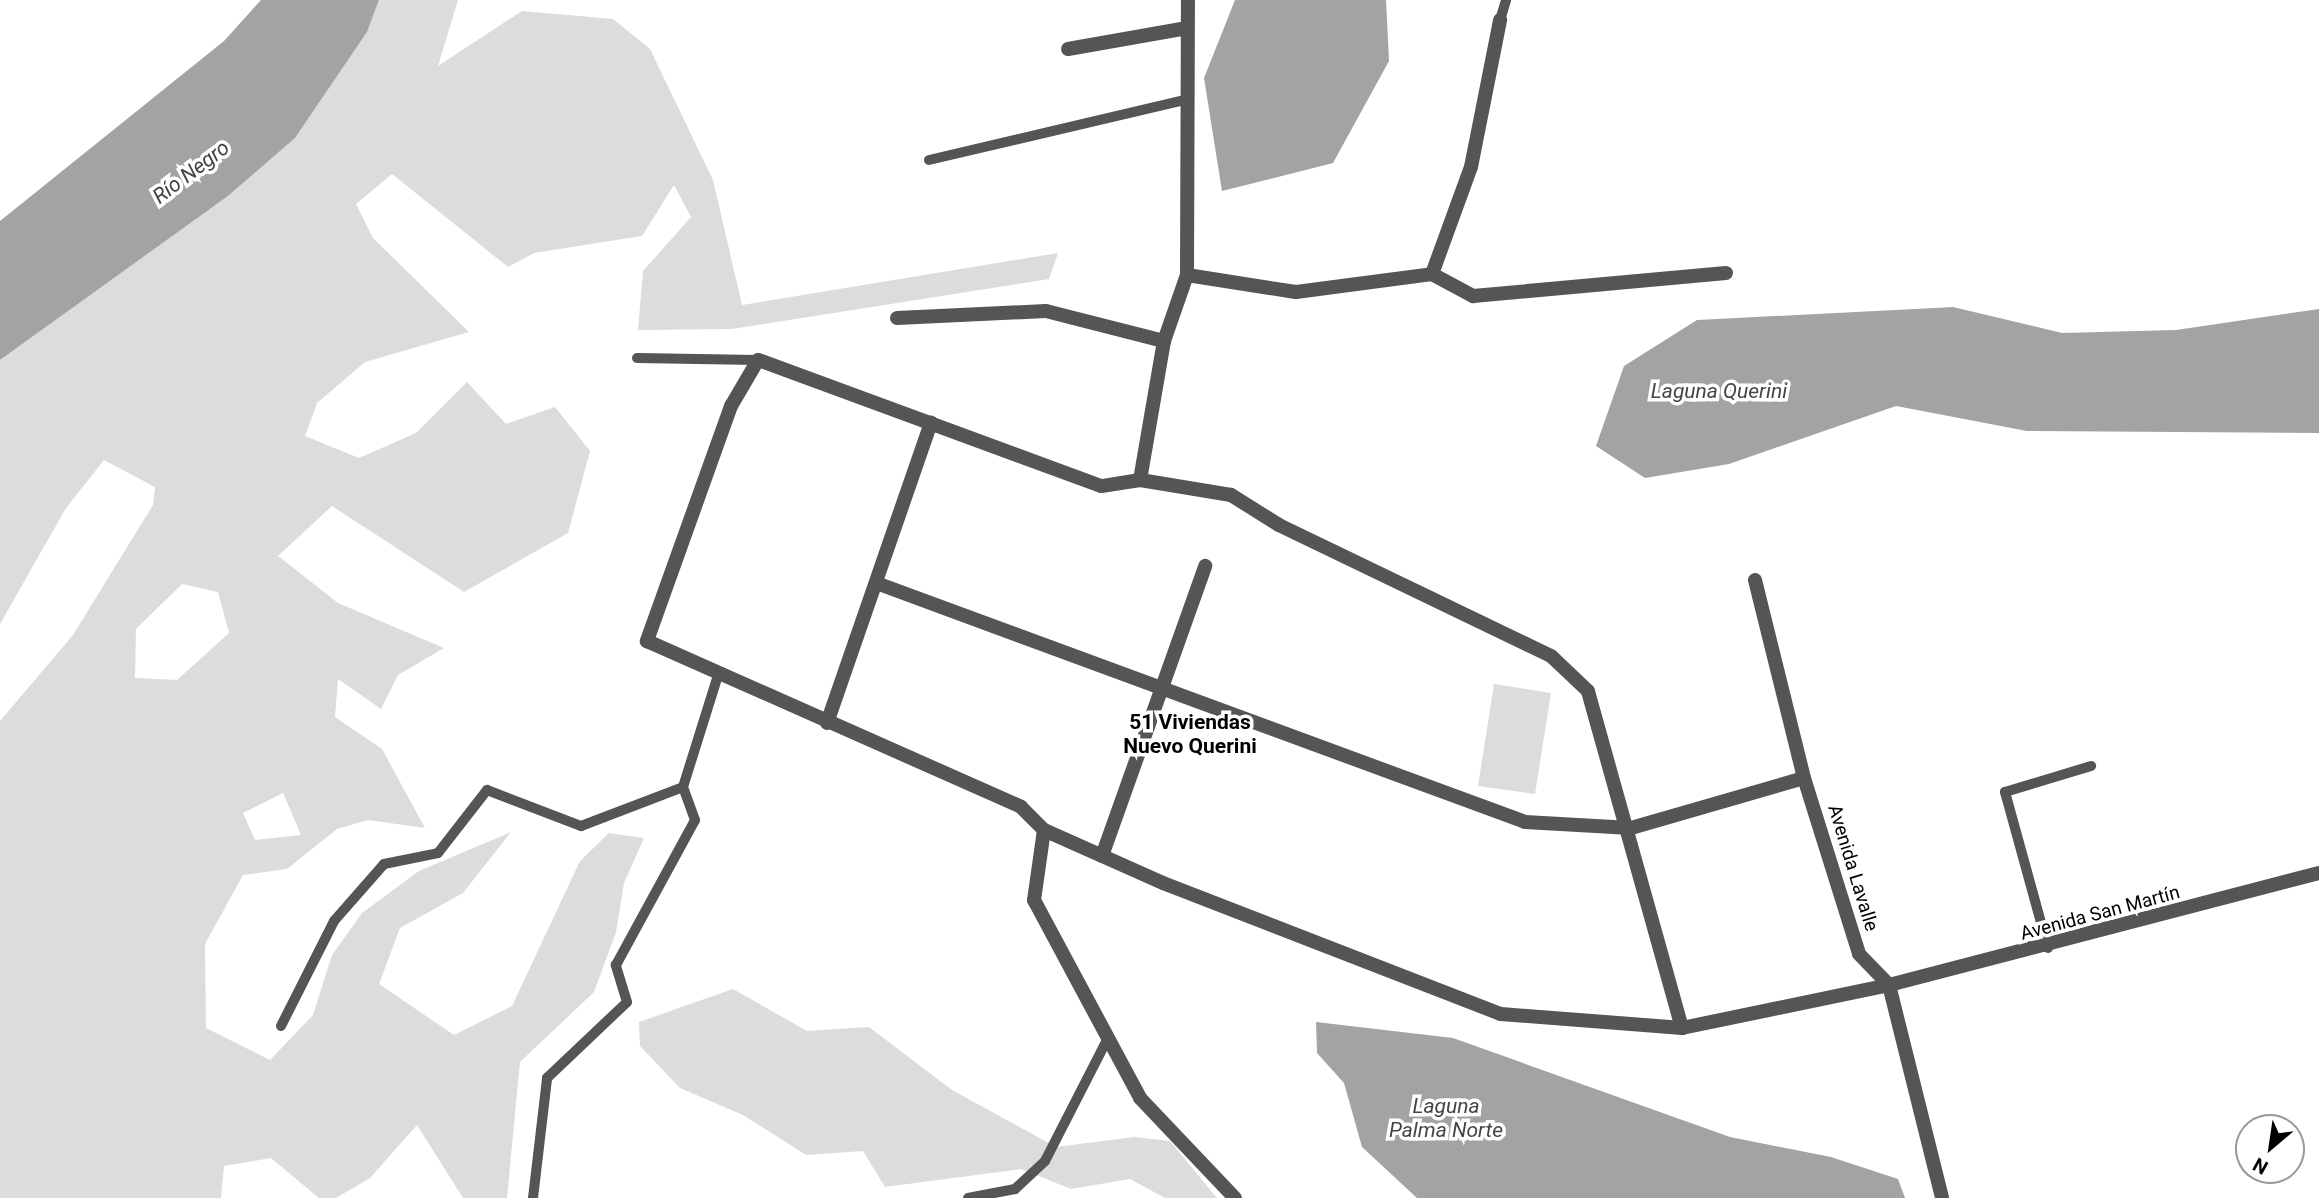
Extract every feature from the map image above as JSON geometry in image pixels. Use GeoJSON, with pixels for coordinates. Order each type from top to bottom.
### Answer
{"type":"FeatureCollection","features":[{"type":"Feature","properties":{"kind":"street"},"geometry":{"type":"LineString","coordinates":[[1140,480],[1164,341],[1187,275],[1185,100],[1188,0]]}},
{"type":"Feature","properties":{"kind":"street"},"geometry":{"type":"LineString","coordinates":[[1432,274],[1471,167],[1500,20]]}},
{"type":"Feature","properties":{"kind":"street"},"geometry":{"type":"LineString","coordinates":[[1068,48],[1187,28]]}},
{"type":"Feature","properties":{"kind":"street"},"geometry":{"type":"LineString","coordinates":[[1187,275],[1296,292],[1432,274],[1473,296],[1727,273]]}},
{"type":"Feature","properties":{"kind":"street"},"geometry":{"type":"LineString","coordinates":[[897,318],[1046,311],[1164,341]]}},
{"type":"Feature","properties":{"kind":"street"},"geometry":{"type":"LineString","coordinates":[[758,360],[1101,486],[1140,480],[1231,495],[1279,525],[1506,628],[1551,656],[1588,691],[1631,828],[1682,1028]]}},
{"type":"Feature","properties":{"kind":"street","name":"Avenida San Martín"},"geometry":{"type":"LineString","coordinates":[[758,360],[732,406],[647,641],[718,675],[1021,807],[1044,830],[1102,856],[1501,1014],[1682,1028],[1889,985],[2048,948],[2319,873]]}},
{"type":"Feature","properties":{"kind":"street"},"geometry":{"type":"LineString","coordinates":[[827,723],[879,584],[931,422]]}},
{"type":"Feature","properties":{"kind":"street"},"geometry":{"type":"LineString","coordinates":[[1102,856],[1157,688],[1205,566]]}},
{"type":"Feature","properties":{"kind":"street","name":"Avenida Lavalle"},"geometry":{"type":"LineString","coordinates":[[1755,580],[1804,779],[1859,954],[1889,985]]}},
{"type":"Feature","properties":{"kind":"street"},"geometry":{"type":"LineString","coordinates":[[879,584],[1525,822],[1631,828],[1804,779]]}},
{"type":"Feature","properties":{"kind":"street"},"geometry":{"type":"LineString","coordinates":[[1044,830],[1034,900],[1140,1098],[1235,1198]]}},
{"type":"Feature","properties":{"kind":"street"},"geometry":{"type":"LineString","coordinates":[[1889,985],[1941,1198]]}},
{"type":"Feature","properties":{"kind":"lane"},"geometry":{"type":"LineString","coordinates":[[1500,20],[1506,0]]}},
{"type":"Feature","properties":{"kind":"lane"},"geometry":{"type":"LineString","coordinates":[[929,160],[1185,100]]}},
{"type":"Feature","properties":{"kind":"lane"},"geometry":{"type":"LineString","coordinates":[[638,358],[758,360]]}},
{"type":"Feature","properties":{"kind":"lane"},"geometry":{"type":"LineString","coordinates":[[533,1198],[547,1078],[627,1002],[617,965],[695,820],[683,787],[718,675]]}},
{"type":"Feature","properties":{"kind":"lane"},"geometry":{"type":"LineString","coordinates":[[2048,948],[2005,792],[2091,766]]}},
{"type":"Feature","properties":{"kind":"lane"},"geometry":{"type":"LineString","coordinates":[[281,1026],[334,921],[384,864],[438,853],[487,790],[581,826],[683,787]]}},
{"type":"Feature","properties":{"kind":"lane"},"geometry":{"type":"LineString","coordinates":[[968,1198],[1015,1189],[1045,1161],[1107,1040]]}},
{"type":"Feature","properties":{"kind":"shaded area"},"geometry":{"type":"Polygon","coordinates":[[[379,0],[458,0],[438,66],[522,11],[613,19],[650,49],[713,180],[742,305],[1058,253],[1049,279],[732,329],[638,330],[643,271],[691,217],[674,185],[642,236],[534,253],[508,267],[392,174],[356,204],[373,238],[469,332],[365,362],[317,403],[305,436],[359,458],[416,433],[467,382],[506,424],[555,407],[590,451],[568,533],[464,592],[332,506],[278,556],[338,603],[444,648],[398,675],[381,709],[338,679],[335,717],[382,749],[425,828],[368,820],[337,829],[287,869],[243,875],[205,944],[206,1028],[270,1060],[313,1015],[332,955],[362,913],[419,871],[511,832],[463,893],[400,928],[379,984],[454,1035],[512,1006],[580,861],[609,833],[644,838],[624,883],[616,932],[594,992],[520,1062],[507,1198],[463,1198],[417,1125],[370,1178],[336,1198],[319,1198],[271,1158],[224,1166],[221,1198],[0,1198],[0,721],[73,635],[153,505],[155,487],[104,460],[66,508],[0,624],[0,360],[228,196],[295,138],[367,32],[379,0]],[[182,584],[136,629],[135,678],[177,680],[229,633],[218,592],[182,584]],[[283,793],[243,813],[255,840],[301,835],[283,793]]]}},
{"type":"Feature","properties":{"kind":"shaded area"},"geometry":{"type":"Polygon","coordinates":[[[1494,684],[1551,693],[1535,794],[1478,786],[1494,684]]]}},
{"type":"Feature","properties":{"kind":"shaded area"},"geometry":{"type":"Polygon","coordinates":[[[733,989],[807,1031],[869,1027],[952,1090],[1056,1147],[1134,1137],[1170,1141],[1217,1198],[1165,1198],[1130,1179],[1071,1189],[1021,1169],[885,1187],[863,1151],[806,1155],[743,1115],[680,1088],[640,1046],[639,1022],[733,989]]]}},
{"type":"Feature","properties":{"kind":"water","name":"Río Negro"},"geometry":{"type":"Polygon","coordinates":[[[261,0],[379,0],[367,32],[295,138],[228,196],[0,360],[0,221],[224,41],[261,0]]]}},
{"type":"Feature","properties":{"kind":"water"},"geometry":{"type":"Polygon","coordinates":[[[1235,0],[1386,0],[1389,61],[1333,163],[1222,191],[1204,78],[1235,0]]]}},
{"type":"Feature","properties":{"kind":"water","name":"Laguna Querini"},"geometry":{"type":"Polygon","coordinates":[[[1953,307],[2062,333],[2176,330],[2319,309],[2319,433],[2027,431],[1896,406],[1729,464],[1645,478],[1596,446],[1624,366],[1697,320],[1953,307]]]}},
{"type":"Feature","properties":{"kind":"water","name":"Laguna Palma Norte"},"geometry":{"type":"Polygon","coordinates":[[[1316,1022],[1453,1038],[1730,1137],[1831,1157],[1898,1179],[1905,1198],[1417,1198],[1362,1147],[1344,1083],[1317,1053],[1316,1022]]]}},
{"type":"Feature","properties":{"kind":"district","name":"51 Viviendas Nuevo Querini"},"geometry":{"type":"Point","coordinates":[1190,734]}}]}
